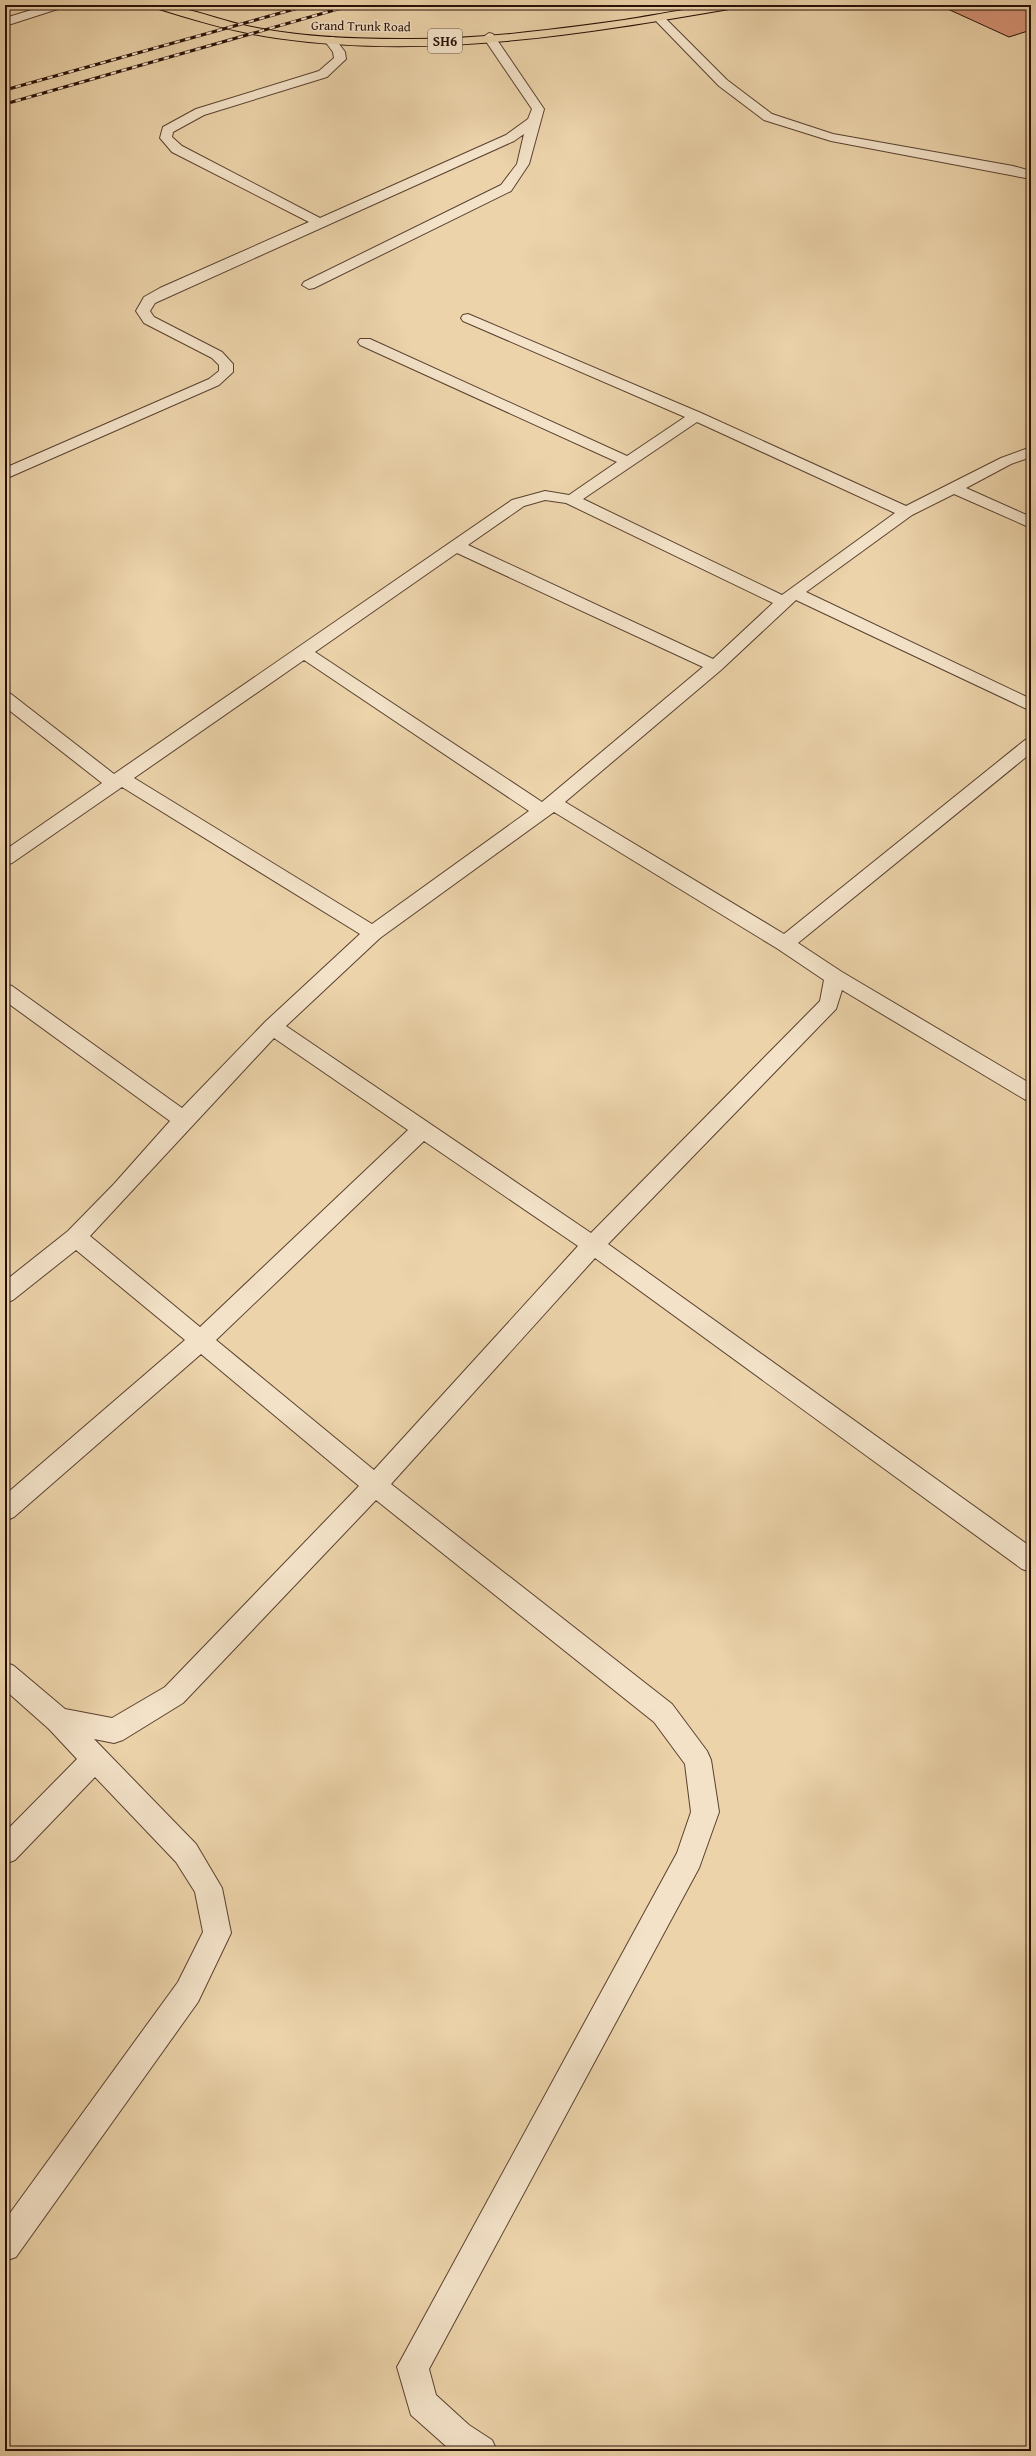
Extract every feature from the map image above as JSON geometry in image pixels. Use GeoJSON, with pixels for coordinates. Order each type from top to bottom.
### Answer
{"type":"FeatureCollection","features":[{"type":"Feature","properties":{"kind":"main road","name":"Grand Trunk Road"},"geometry":{"type":"LineString","coordinates":[[157,5],[256,32],[330,40],[391,42],[489,37],[659,18],[735,5]]}},
{"type":"Feature","properties":{"kind":"street"},"geometry":{"type":"LineString","coordinates":[[5,22],[60,5]]}},
{"type":"Feature","properties":{"kind":"street"},"geometry":{"type":"LineString","coordinates":[[659,18],[723,83],[743,100],[768,117],[831,137],[1008,169],[1031,175]]}},
{"type":"Feature","properties":{"kind":"street"},"geometry":{"type":"LineString","coordinates":[[309,285],[506,188],[523,164],[538,109],[489,37]]}},
{"type":"Feature","properties":{"kind":"street"},"geometry":{"type":"LineString","coordinates":[[320,223],[177,149],[166,138],[167,130],[200,112],[322,74],[340,59],[339,52],[330,40]]}},
{"type":"Feature","properties":{"kind":"street"},"geometry":{"type":"LineString","coordinates":[[5,474],[214,382],[226,372],[226,364],[217,355],[149,320],[143,311],[149,300],[165,291],[510,138],[534,121]]}},
{"type":"Feature","properties":{"kind":"street"},"geometry":{"type":"LineString","coordinates":[[468,318],[696,416],[906,512]]}},
{"type":"Feature","properties":{"kind":"street"},"geometry":{"type":"LineString","coordinates":[[365,342],[629,462]]}},
{"type":"Feature","properties":{"kind":"street"},"geometry":{"type":"LineString","coordinates":[[572,500],[696,416]]}},
{"type":"Feature","properties":{"kind":"street"},"geometry":{"type":"LineString","coordinates":[[5,1294],[76,1237],[122,1190],[183,1120],[272,1027],[373,933],[547,807],[715,666],[789,597],[906,512],[1006,461],[1031,452]]}},
{"type":"Feature","properties":{"kind":"street"},"geometry":{"type":"LineString","coordinates":[[954,488],[1031,523]]}},
{"type":"Feature","properties":{"kind":"street"},"geometry":{"type":"LineString","coordinates":[[5,859],[518,503],[535,495],[554,495],[572,500],[1031,706]]}},
{"type":"Feature","properties":{"kind":"street"},"geometry":{"type":"LineString","coordinates":[[456,546],[715,666]]}},
{"type":"Feature","properties":{"kind":"street"},"geometry":{"type":"LineString","coordinates":[[304,652],[547,807],[785,944],[835,977],[1031,1094]]}},
{"type":"Feature","properties":{"kind":"street"},"geometry":{"type":"LineString","coordinates":[[5,698],[117,781],[373,933]]}},
{"type":"Feature","properties":{"kind":"street"},"geometry":{"type":"LineString","coordinates":[[785,944],[1031,744]]}},
{"type":"Feature","properties":{"kind":"street"},"geometry":{"type":"LineString","coordinates":[[58,1720],[114,1731],[174,1695],[375,1485],[593,1245],[829,1004],[835,977]]}},
{"type":"Feature","properties":{"kind":"street"},"geometry":{"type":"LineString","coordinates":[[5,991],[183,1120]]}},
{"type":"Feature","properties":{"kind":"street"},"geometry":{"type":"LineString","coordinates":[[272,1027],[593,1245],[1031,1561]]}},
{"type":"Feature","properties":{"kind":"street"},"geometry":{"type":"LineString","coordinates":[[5,1510],[201,1340],[423,1129]]}},
{"type":"Feature","properties":{"kind":"street"},"geometry":{"type":"LineString","coordinates":[[76,1237],[375,1485],[663,1713],[698,1760],[706,1812],[689,1859],[413,2367],[422,2404],[458,2436],[481,2451]]}},
{"type":"Feature","properties":{"kind":"street"},"geometry":{"type":"LineString","coordinates":[[5,1674],[58,1720],[186,1853],[208,1888],[216,1933],[188,1992],[5,2246]]}},
{"type":"Feature","properties":{"kind":"street"},"geometry":{"type":"LineString","coordinates":[[5,1851],[95,1759]]}},
{"type":"Feature","properties":{"kind":"building"},"geometry":{"type":"Polygon","coordinates":[[[939,5],[1031,5],[1031,30],[1009,37],[939,5]]]}},
{"type":"Feature","properties":{"kind":"railway"},"geometry":{"type":"LineString","coordinates":[[5,90],[309,5]]}},
{"type":"Feature","properties":{"kind":"railway"},"geometry":{"type":"LineString","coordinates":[[5,104],[352,5]]}}]}
